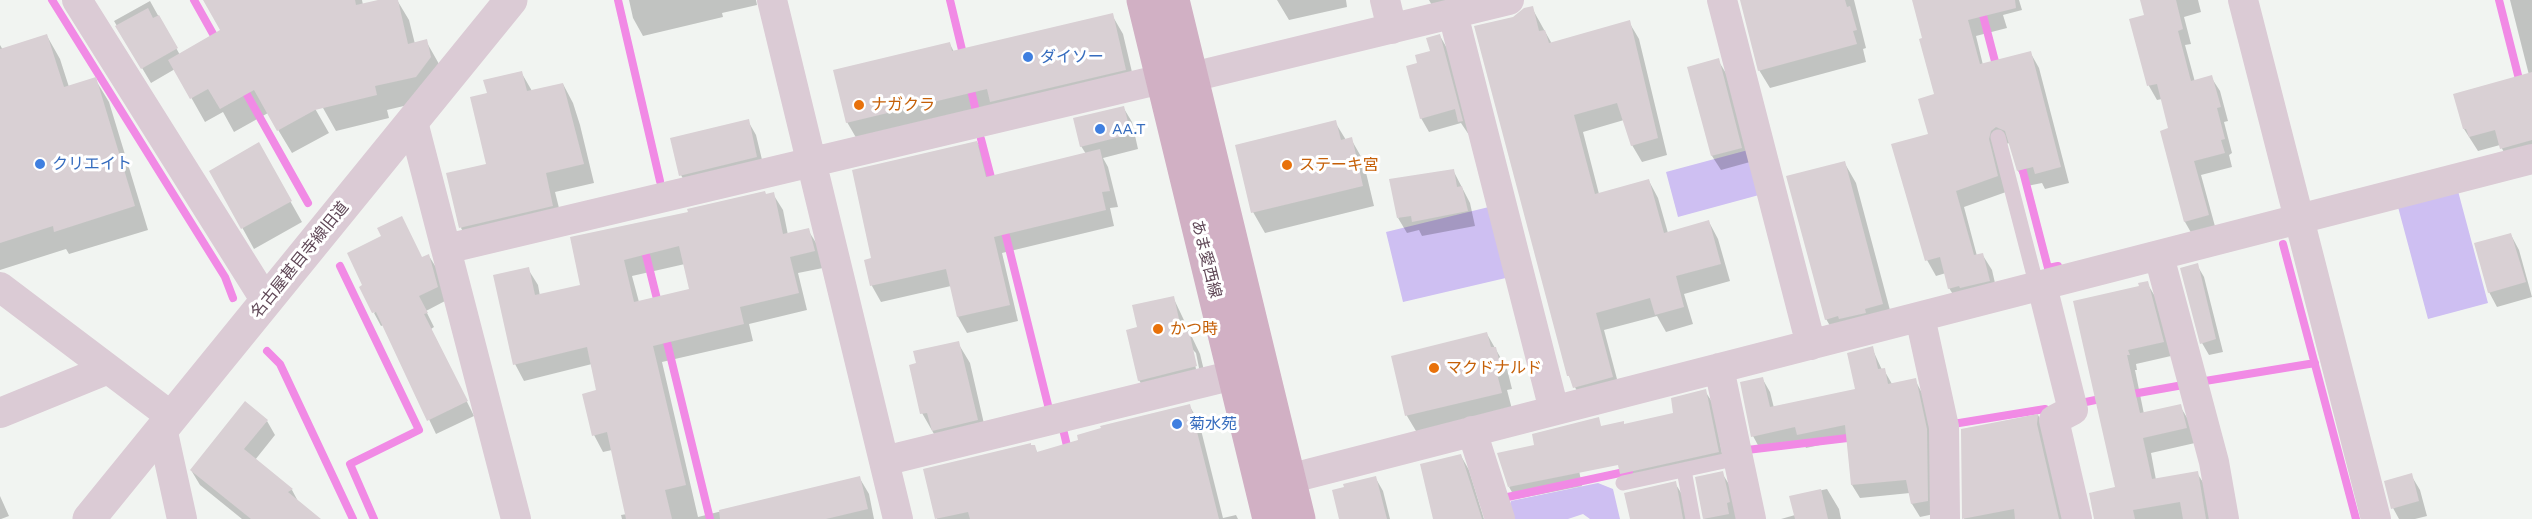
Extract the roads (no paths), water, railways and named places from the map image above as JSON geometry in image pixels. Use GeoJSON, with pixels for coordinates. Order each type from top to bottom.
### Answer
{"type":"FeatureCollection","features":[{"type":"Feature","properties":{"kind":"main road","name":"あま愛西線"},"geometry":{"type":"LineString","coordinates":[[1143,0],[1177,78],[1275,482],[1269,519]]}},
{"type":"Feature","properties":{"kind":"main road","name":"あま愛西線"},"geometry":{"type":"LineString","coordinates":[[1173,0],[1177,78],[1234,375],[1275,482],[1299,519]]}},
{"type":"Feature","properties":{"kind":"street","name":"名古屋甚目寺線旧道"},"geometry":{"type":"LineString","coordinates":[[89,519],[511,0]]}},
{"type":"Feature","properties":{"kind":"street"},"geometry":{"type":"LineString","coordinates":[[772,0],[884,462],[891,517]]}},
{"type":"Feature","properties":{"kind":"street"},"geometry":{"type":"LineString","coordinates":[[1385,0],[1392,29]]}},
{"type":"Feature","properties":{"kind":"street"},"geometry":{"type":"LineString","coordinates":[[446,249],[811,161],[1392,29],[1509,0]]}},
{"type":"Feature","properties":{"kind":"street"},"geometry":{"type":"LineString","coordinates":[[1722,0],[1811,345]]}},
{"type":"Feature","properties":{"kind":"street"},"geometry":{"type":"LineString","coordinates":[[2243,0],[2376,519]]}},
{"type":"Feature","properties":{"kind":"street"},"geometry":{"type":"LineString","coordinates":[[86,2],[266,301]]}},
{"type":"Feature","properties":{"kind":"street"},"geometry":{"type":"LineString","coordinates":[[1453,14],[1554,410]]}},
{"type":"Feature","properties":{"kind":"street"},"geometry":{"type":"LineString","coordinates":[[413,122],[516,519]]}},
{"type":"Feature","properties":{"kind":"street"},"geometry":{"type":"LineString","coordinates":[[1275,482],[2532,159]]}},
{"type":"Feature","properties":{"kind":"street"},"geometry":{"type":"LineString","coordinates":[[2159,256],[2214,462],[2224,519]]}},
{"type":"Feature","properties":{"kind":"street"},"geometry":{"type":"LineString","coordinates":[[2040,286],[2073,410],[2054,420],[2077,519]]}},
{"type":"Feature","properties":{"kind":"street"},"geometry":{"type":"LineString","coordinates":[[0,287],[108,369],[167,423],[182,519]]}},
{"type":"Feature","properties":{"kind":"street"},"geometry":{"type":"LineString","coordinates":[[1920,317],[1944,427],[1945,519]]}},
{"type":"Feature","properties":{"kind":"street"},"geometry":{"type":"LineString","coordinates":[[1719,368],[1751,519]]}},
{"type":"Feature","properties":{"kind":"street"},"geometry":{"type":"LineString","coordinates":[[0,413],[108,369]]}},
{"type":"Feature","properties":{"kind":"street"},"geometry":{"type":"LineString","coordinates":[[884,462],[1234,375]]}},
{"type":"Feature","properties":{"kind":"street"},"geometry":{"type":"LineString","coordinates":[[1472,431],[1500,519]]}},
{"type":"Feature","properties":{"kind":"lane"},"geometry":{"type":"LineString","coordinates":[[1998,136],[2040,286]]}},
{"type":"Feature","properties":{"kind":"lane"},"geometry":{"type":"LineString","coordinates":[[1623,483],[1738,458]]}},
{"type":"Feature","properties":{"kind":"lane"},"geometry":{"type":"LineString","coordinates":[[1684,470],[1694,519]]}},
{"type":"Feature","properties":{"kind":"waterway"},"geometry":{"type":"LineString","coordinates":[[52,0],[225,277],[233,298]]}},
{"type":"Feature","properties":{"kind":"waterway"},"geometry":{"type":"LineString","coordinates":[[194,0],[217,41]]}},
{"type":"Feature","properties":{"kind":"waterway"},"geometry":{"type":"LineString","coordinates":[[618,0],[660,181]]}},
{"type":"Feature","properties":{"kind":"waterway"},"geometry":{"type":"LineString","coordinates":[[950,0],[964,58]]}},
{"type":"Feature","properties":{"kind":"waterway"},"geometry":{"type":"LineString","coordinates":[[1979,0],[1997,69]]}},
{"type":"Feature","properties":{"kind":"waterway"},"geometry":{"type":"LineString","coordinates":[[2499,0],[2521,87]]}},
{"type":"Feature","properties":{"kind":"waterway"},"geometry":{"type":"LineString","coordinates":[[969,82],[975,107]]}},
{"type":"Feature","properties":{"kind":"waterway"},"geometry":{"type":"LineString","coordinates":[[241,84],[308,203]]}},
{"type":"Feature","properties":{"kind":"waterway"},"geometry":{"type":"LineString","coordinates":[[981,139],[993,185]]}},
{"type":"Feature","properties":{"kind":"waterway"},"geometry":{"type":"LineString","coordinates":[[2020,160],[2048,268],[2058,266]]}},
{"type":"Feature","properties":{"kind":"waterway"},"geometry":{"type":"LineString","coordinates":[[1003,224],[1049,409]]}},
{"type":"Feature","properties":{"kind":"waterway"},"geometry":{"type":"LineString","coordinates":[[643,243],[659,307]]}},
{"type":"Feature","properties":{"kind":"waterway"},"geometry":{"type":"LineString","coordinates":[[2283,244],[2356,519]]}},
{"type":"Feature","properties":{"kind":"waterway"},"geometry":{"type":"LineString","coordinates":[[340,266],[419,430],[350,464],[374,519]]}},
{"type":"Feature","properties":{"kind":"waterway"},"geometry":{"type":"LineString","coordinates":[[665,334],[710,519]]}},
{"type":"Feature","properties":{"kind":"waterway"},"geometry":{"type":"LineString","coordinates":[[267,351],[280,364],[353,519]]}},
{"type":"Feature","properties":{"kind":"waterway"},"geometry":{"type":"LineString","coordinates":[[2199,382],[2315,363]]}},
{"type":"Feature","properties":{"kind":"waterway"},"geometry":{"type":"LineString","coordinates":[[2127,395],[2183,385]]}},
{"type":"Feature","properties":{"kind":"waterway"},"geometry":{"type":"LineString","coordinates":[[2080,398],[2081,403],[2105,398]]}},
{"type":"Feature","properties":{"kind":"waterway"},"geometry":{"type":"LineString","coordinates":[[1953,424],[2045,409]]}},
{"type":"Feature","properties":{"kind":"waterway"},"geometry":{"type":"LineString","coordinates":[[1062,425],[1069,454]]}},
{"type":"Feature","properties":{"kind":"waterway"},"geometry":{"type":"LineString","coordinates":[[1748,456],[1747,450],[1856,437]]}},
{"type":"Feature","properties":{"kind":"waterway"},"geometry":{"type":"LineString","coordinates":[[1503,498],[1629,471]]}},
{"type":"Feature","properties":{"kind":"place","name":"ダイソー"},"geometry":{"type":"Point","coordinates":[1028,57]}},
{"type":"Feature","properties":{"kind":"place","name":"ナガクラ"},"geometry":{"type":"Point","coordinates":[859,105]}},
{"type":"Feature","properties":{"kind":"place","name":"AA.T"},"geometry":{"type":"Point","coordinates":[1100,129]}},
{"type":"Feature","properties":{"kind":"place","name":"クリエイト"},"geometry":{"type":"Point","coordinates":[40,164]}},
{"type":"Feature","properties":{"kind":"place","name":"ステーキ宮"},"geometry":{"type":"Point","coordinates":[1287,165]}},
{"type":"Feature","properties":{"kind":"place","name":"かつ時"},"geometry":{"type":"Point","coordinates":[1158,329]}},
{"type":"Feature","properties":{"kind":"place","name":"マクドナルド"},"geometry":{"type":"Point","coordinates":[1434,368]}},
{"type":"Feature","properties":{"kind":"place","name":"菊水苑"},"geometry":{"type":"Point","coordinates":[1177,424]}}]}
